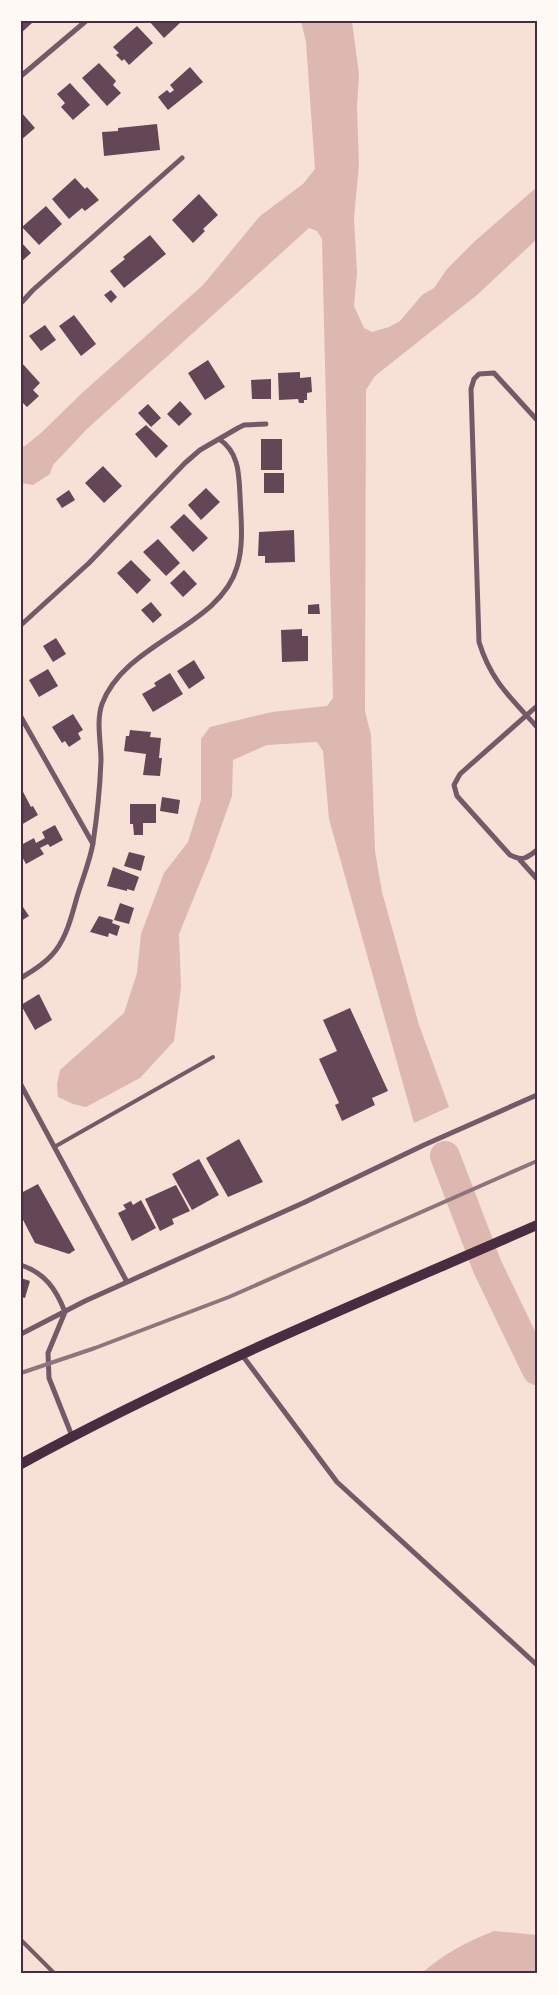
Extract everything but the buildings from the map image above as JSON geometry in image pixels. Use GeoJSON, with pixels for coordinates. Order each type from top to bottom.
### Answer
{"type":"FeatureCollection","features":[{"type":"Feature","properties":{"kind":"main road"},"geometry":{"type":"LineString","coordinates":[[21,1464],[72,1436],[242,1355],[537,1225]]}},
{"type":"Feature","properties":{"kind":"street"},"geometry":{"type":"LineString","coordinates":[[21,76],[86,21]]}},
{"type":"Feature","properties":{"kind":"street"},"geometry":{"type":"LineString","coordinates":[[21,303],[33,290],[182,158]]}},
{"type":"Feature","properties":{"kind":"street"},"geometry":{"type":"LineString","coordinates":[[537,420],[494,373],[479,374],[474,379],[471,389],[479,642],[495,680],[537,727]]}},
{"type":"Feature","properties":{"kind":"street"},"geometry":{"type":"LineString","coordinates":[[21,625],[89,563],[185,463],[200,450],[244,425],[266,424]]}},
{"type":"Feature","properties":{"kind":"street"},"geometry":{"type":"LineString","coordinates":[[21,978],[43,964],[56,949],[69,925],[93,844],[100,761],[99,729],[101,706],[110,687],[125,670],[203,612],[226,591],[237,567],[241,534],[238,472],[234,453],[219,439]]}},
{"type":"Feature","properties":{"kind":"street"},"geometry":{"type":"LineString","coordinates":[[537,706],[460,774],[454,785],[457,796],[510,855],[520,860],[537,879]]}},
{"type":"Feature","properties":{"kind":"street"},"geometry":{"type":"LineString","coordinates":[[21,717],[93,844]]}},
{"type":"Feature","properties":{"kind":"street"},"geometry":{"type":"LineString","coordinates":[[520,860],[526,859],[537,850]]}},
{"type":"Feature","properties":{"kind":"street"},"geometry":{"type":"LineString","coordinates":[[21,1085],[56,1146],[127,1282]]}},
{"type":"Feature","properties":{"kind":"street"},"geometry":{"type":"LineString","coordinates":[[21,1334],[127,1282],[537,1095]]}},
{"type":"Feature","properties":{"kind":"street"},"geometry":{"type":"LineString","coordinates":[[21,1265],[43,1276],[58,1293],[65,1312],[48,1353],[49,1378],[72,1436]]}},
{"type":"Feature","properties":{"kind":"street"},"geometry":{"type":"LineString","coordinates":[[242,1355],[337,1482],[537,1666]]}},
{"type":"Feature","properties":{"kind":"lane"},"geometry":{"type":"LineString","coordinates":[[56,1146],[213,1057]]}},
{"type":"Feature","properties":{"kind":"lane"},"geometry":{"type":"LineString","coordinates":[[21,1940],[55,1974]]}},
{"type":"Feature","properties":{"kind":"shaded area"},"geometry":{"type":"Polygon","coordinates":[[[301,21],[352,22],[359,74],[357,107],[359,165],[354,218],[357,273],[354,306],[364,328],[372,332],[389,327],[400,321],[422,295],[434,288],[447,269],[475,241],[537,187],[537,239],[477,295],[375,376],[366,390],[365,711],[371,735],[375,851],[382,892],[419,1025],[449,1107],[414,1123],[329,819],[323,751],[317,742],[267,745],[233,760],[232,796],[210,858],[179,934],[181,987],[174,1041],[140,1078],[86,1107],[73,1104],[58,1097],[57,1084],[60,1070],[124,1013],[137,973],[141,934],[164,873],[188,842],[201,800],[201,739],[210,727],[272,712],[327,706],[333,698],[322,239],[317,231],[309,228],[87,429],[53,465],[50,474],[33,485],[21,483],[21,447],[25,446],[42,432],[82,393],[203,285],[260,216],[303,184],[315,169],[306,42],[301,21]]]}},
{"type":"Feature","properties":{"kind":"shaded area"},"geometry":{"type":"Polygon","coordinates":[[[494,1931],[537,1935],[537,1974],[421,1974],[455,1949],[494,1931]]]}},
{"type":"Feature","properties":{"kind":"waterway"},"geometry":{"type":"LineString","coordinates":[[445,1156],[487,1266],[537,1370]]}},
{"type":"Feature","properties":{"kind":"railway"},"geometry":{"type":"LineString","coordinates":[[21,1373],[95,1348],[229,1297],[537,1161]]}}]}
